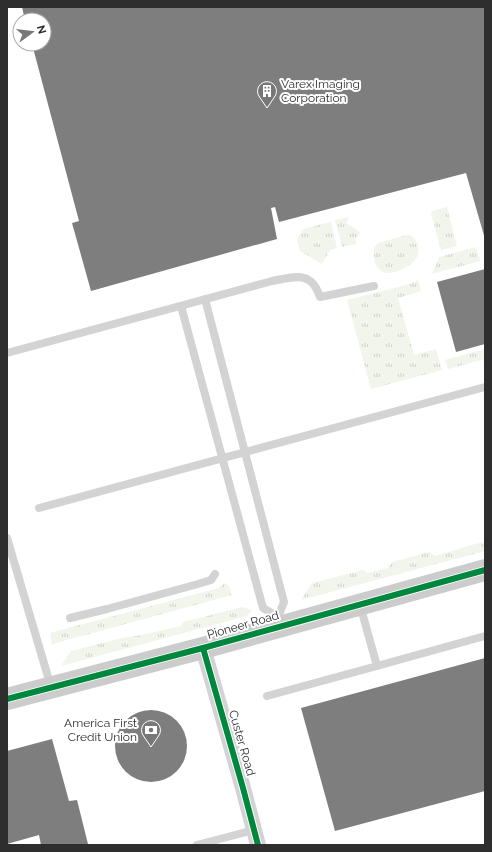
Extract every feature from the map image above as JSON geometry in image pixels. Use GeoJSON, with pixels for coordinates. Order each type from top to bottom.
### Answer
{"type":"FeatureCollection","features":[{"type":"Feature","properties":{"kind":"main road","name":"Pioneer Road"},"geometry":{"type":"LineString","coordinates":[[7,699],[203,648],[278,622],[359,605],[485,570]]}},
{"type":"Feature","properties":{"kind":"street","name":"Custer Road"},"geometry":{"type":"LineString","coordinates":[[203,648],[256,838]]}},
{"type":"Feature","properties":{"kind":"lane"},"geometry":{"type":"LineString","coordinates":[[7,353],[272,281],[297,276],[312,282],[317,288],[320,298],[374,286]]}},
{"type":"Feature","properties":{"kind":"lane"},"geometry":{"type":"LineString","coordinates":[[181,306],[263,608],[278,622],[284,602],[205,299]]}},
{"type":"Feature","properties":{"kind":"lane"},"geometry":{"type":"LineString","coordinates":[[39,508],[485,387]]}},
{"type":"Feature","properties":{"kind":"lane"},"geometry":{"type":"LineString","coordinates":[[7,538],[51,687]]}},
{"type":"Feature","properties":{"kind":"lane"},"geometry":{"type":"LineString","coordinates":[[70,618],[198,584],[210,580],[215,574]]}},
{"type":"Feature","properties":{"kind":"lane"},"geometry":{"type":"LineString","coordinates":[[359,605],[377,666]]}},
{"type":"Feature","properties":{"kind":"lane"},"geometry":{"type":"LineString","coordinates":[[267,696],[485,636]]}},
{"type":"Feature","properties":{"kind":"lane"},"geometry":{"type":"LineString","coordinates":[[197,845],[256,838]]}},
{"type":"Feature","properties":{"kind":"green space"},"geometry":{"type":"Polygon","coordinates":[[[447,207],[457,246],[441,250],[431,213],[447,207]]]}},
{"type":"Feature","properties":{"kind":"green space"},"geometry":{"type":"Polygon","coordinates":[[[349,217],[346,223],[360,232],[356,239],[356,244],[342,247],[335,220],[349,217]]]}},
{"type":"Feature","properties":{"kind":"green space"},"geometry":{"type":"Polygon","coordinates":[[[331,222],[337,248],[330,250],[322,264],[300,251],[297,240],[303,229],[331,222]]]}},
{"type":"Feature","properties":{"kind":"green space"},"geometry":{"type":"Polygon","coordinates":[[[407,235],[414,238],[418,248],[417,257],[414,262],[395,272],[389,273],[380,271],[375,264],[374,248],[378,243],[407,235]]]}},
{"type":"Feature","properties":{"kind":"green space"},"geometry":{"type":"Polygon","coordinates":[[[476,247],[480,261],[432,274],[439,257],[476,247]]]}},
{"type":"Feature","properties":{"kind":"green space"},"geometry":{"type":"Polygon","coordinates":[[[418,280],[421,291],[398,298],[414,355],[436,349],[442,370],[371,389],[347,300],[410,284],[418,280]]]}},
{"type":"Feature","properties":{"kind":"green space"},"geometry":{"type":"Polygon","coordinates":[[[485,349],[485,359],[448,369],[445,360],[485,349]]]}},
{"type":"Feature","properties":{"kind":"green space"},"geometry":{"type":"Polygon","coordinates":[[[482,542],[485,544],[485,551],[301,600],[312,583],[363,570],[368,573],[388,568],[392,562],[429,552],[435,556],[482,542]]]}},
{"type":"Feature","properties":{"kind":"green space"},"geometry":{"type":"Polygon","coordinates":[[[225,583],[229,586],[232,595],[52,644],[50,633],[219,588],[225,583]]]}},
{"type":"Feature","properties":{"kind":"green space"},"geometry":{"type":"Polygon","coordinates":[[[243,607],[252,610],[247,616],[61,666],[71,651],[122,638],[181,626],[183,622],[243,607]]]}},
{"type":"Feature","properties":{"kind":"building","name":"Varex Imaging Corporation"},"geometry":{"type":"Polygon","coordinates":[[[22,7],[485,7],[485,239],[466,173],[279,222],[275,207],[271,208],[277,239],[91,291],[72,223],[79,221],[34,52],[52,52],[52,12],[23,12],[22,7]]]}},
{"type":"Feature","properties":{"kind":"building"},"geometry":{"type":"Polygon","coordinates":[[[485,269],[485,344],[456,352],[437,282],[485,269]]]}},
{"type":"Feature","properties":{"kind":"building"},"geometry":{"type":"Polygon","coordinates":[[[485,658],[485,791],[335,831],[301,708],[485,658]]]}},
{"type":"Feature","properties":{"kind":"building","name":"America First Credit Union"},"geometry":{"type":"Polygon","coordinates":[[[151,710],[165,713],[177,720],[184,732],[187,746],[184,760],[177,772],[165,779],[151,782],[137,779],[125,772],[118,760],[115,746],[118,732],[125,720],[137,713],[151,710]]]}},
{"type":"Feature","properties":{"kind":"building"},"geometry":{"type":"Polygon","coordinates":[[[52,739],[69,801],[77,800],[88,844],[41,845],[39,835],[7,844],[7,751],[52,739]]]}},
{"type":"Feature","properties":{"kind":"cycle path"},"geometry":{"type":"LineString","coordinates":[[7,699],[203,648],[485,570]]}},
{"type":"Feature","properties":{"kind":"cycle path"},"geometry":{"type":"LineString","coordinates":[[203,648],[258,845]]}},
{"type":"Feature","properties":{"kind":"place","name":"Varex Imaging Corporation"},"geometry":{"type":"Point","coordinates":[267,108]}},
{"type":"Feature","properties":{"kind":"place","name":"America First Credit Union"},"geometry":{"type":"Point","coordinates":[151,747]}}]}
